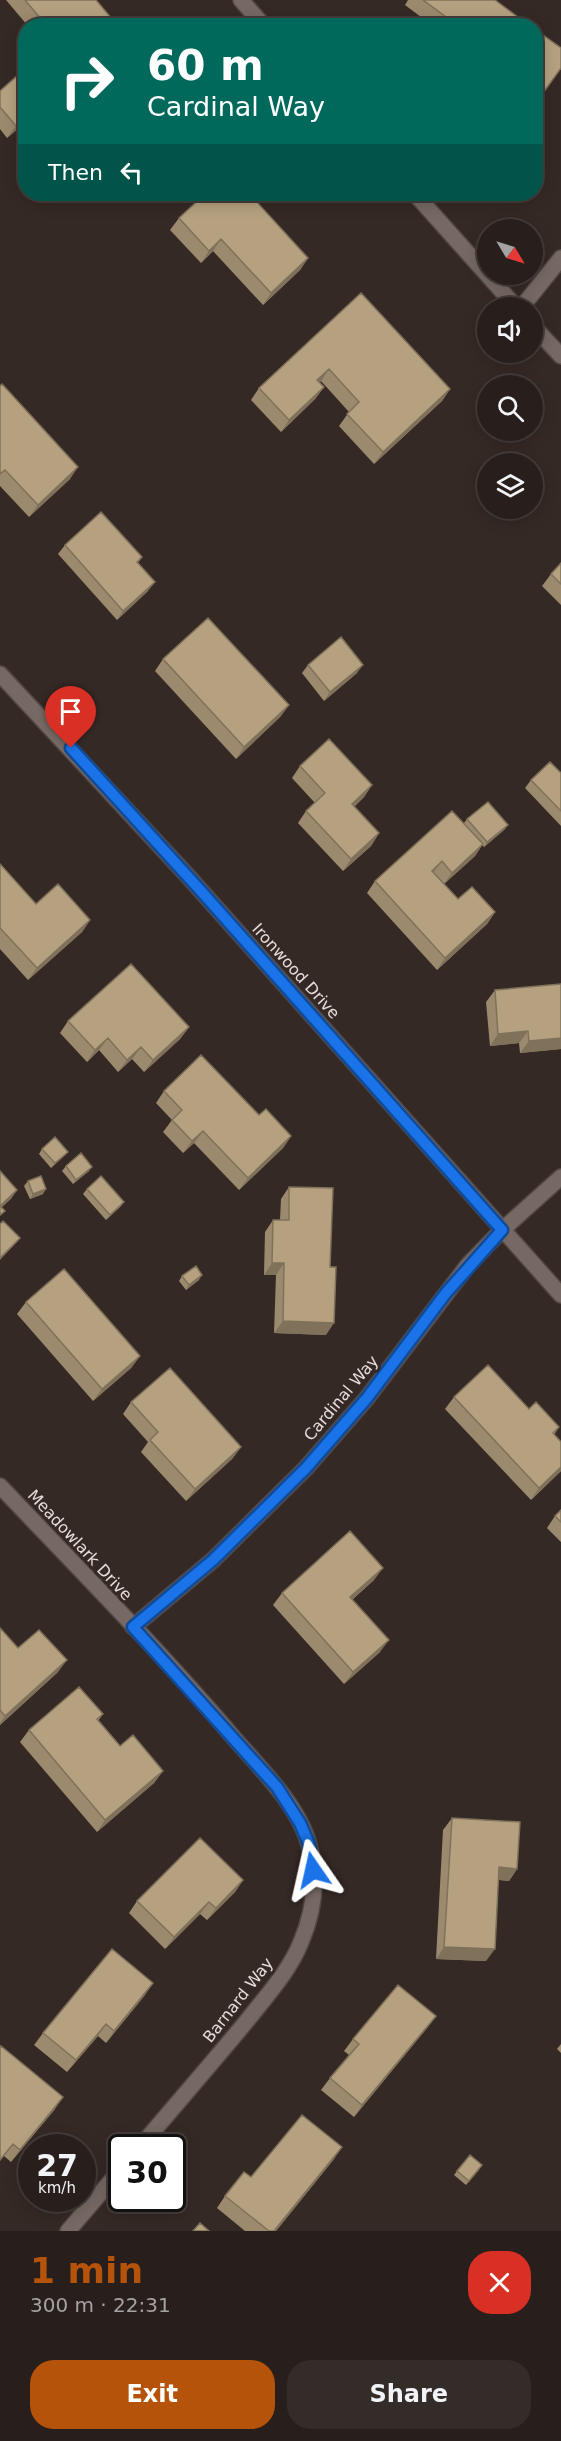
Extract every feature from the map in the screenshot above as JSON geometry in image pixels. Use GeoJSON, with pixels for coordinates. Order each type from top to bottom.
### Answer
{"type":"FeatureCollection","features":[{"type":"Feature","properties":{"kind":"street"},"geometry":{"type":"LineString","coordinates":[[241,0],[257,18]]}},
{"type":"Feature","properties":{"kind":"street"},"geometry":{"type":"LineString","coordinates":[[421,201],[509,297]]}},
{"type":"Feature","properties":{"kind":"street"},"geometry":{"type":"LineString","coordinates":[[528,297],[561,258]]}},
{"type":"Feature","properties":{"kind":"street"},"geometry":{"type":"LineString","coordinates":[[543,337],[561,357]]}},
{"type":"Feature","properties":{"kind":"street","name":"Ironwood Drive"},"geometry":{"type":"LineString","coordinates":[[0,674],[186,874],[561,1295]]}},
{"type":"Feature","properties":{"kind":"street","name":"Cardinal Way"},"geometry":{"type":"LineString","coordinates":[[133,1627],[213,1560],[306,1468],[367,1398],[453,1284],[502,1230],[561,1177]]}},
{"type":"Feature","properties":{"kind":"street","name":"Meadowlark Drive"},"geometry":{"type":"LineString","coordinates":[[0,1486],[133,1627],[277,1787],[300,1823],[310,1852]]}},
{"type":"Feature","properties":{"kind":"street","name":"Barnard Way"},"geometry":{"type":"LineString","coordinates":[[151,2134],[271,1990],[300,1945],[313,1900],[314,1883],[310,1852]]}},
{"type":"Feature","properties":{"kind":"street"},"geometry":{"type":"LineString","coordinates":[[68,2231],[108,2184]]}},
{"type":"Feature","properties":{"kind":"building"},"geometry":{"type":"Polygon","coordinates":[[[25,0],[96,0],[111,18],[40,18],[25,0]]]}},
{"type":"Feature","properties":{"kind":"building"},"geometry":{"type":"Polygon","coordinates":[[[423,0],[495,0],[519,18],[447,18],[423,0]]]}},
{"type":"Feature","properties":{"kind":"building"},"geometry":{"type":"Polygon","coordinates":[[[543,35],[561,48],[561,68],[543,93],[543,35]]]}},
{"type":"Feature","properties":{"kind":"building"},"geometry":{"type":"Polygon","coordinates":[[[18,75],[18,124],[16,126],[0,107],[0,91],[18,75]]]}},
{"type":"Feature","properties":{"kind":"building"},"geometry":{"type":"Polygon","coordinates":[[[197,201],[256,201],[308,258],[271,293],[221,239],[209,251],[179,218],[197,201]]]}},
{"type":"Feature","properties":{"kind":"building"},"geometry":{"type":"Polygon","coordinates":[[[361,293],[450,389],[383,452],[347,414],[359,402],[329,369],[317,380],[324,387],[289,420],[259,388],[361,293]]]}},
{"type":"Feature","properties":{"kind":"building"},"geometry":{"type":"Polygon","coordinates":[[[2,384],[78,467],[38,505],[5,470],[0,474],[0,386],[2,384]]]}},
{"type":"Feature","properties":{"kind":"building"},"geometry":{"type":"Polygon","coordinates":[[[101,512],[142,557],[137,562],[155,582],[123,611],[65,545],[101,512]]]}},
{"type":"Feature","properties":{"kind":"building"},"geometry":{"type":"Polygon","coordinates":[[[561,563],[561,584],[551,574],[561,563]]]}},
{"type":"Feature","properties":{"kind":"building"},"geometry":{"type":"Polygon","coordinates":[[[208,618],[289,705],[244,747],[163,659],[208,618]]]}},
{"type":"Feature","properties":{"kind":"building"},"geometry":{"type":"Polygon","coordinates":[[[341,637],[363,665],[330,692],[308,665],[341,637]]]}},
{"type":"Feature","properties":{"kind":"building"},"geometry":{"type":"Polygon","coordinates":[[[329,739],[372,785],[352,804],[379,833],[351,859],[306,811],[325,793],[300,766],[329,739]]]}},
{"type":"Feature","properties":{"kind":"building"},"geometry":{"type":"Polygon","coordinates":[[[550,762],[561,773],[561,811],[531,780],[550,762]]]}},
{"type":"Feature","properties":{"kind":"building"},"geometry":{"type":"Polygon","coordinates":[[[488,802],[508,825],[487,842],[467,819],[488,802]]]}},
{"type":"Feature","properties":{"kind":"building"},"geometry":{"type":"Polygon","coordinates":[[[452,811],[483,844],[452,873],[442,861],[432,871],[458,899],[472,887],[495,912],[445,958],[375,881],[452,811]]]}},
{"type":"Feature","properties":{"kind":"building"},"geometry":{"type":"Polygon","coordinates":[[[0,864],[36,904],[58,884],[90,920],[37,968],[0,928],[0,864]]]}},
{"type":"Feature","properties":{"kind":"building"},"geometry":{"type":"Polygon","coordinates":[[[131,964],[189,1027],[153,1060],[141,1047],[127,1060],[108,1038],[95,1050],[68,1021],[131,964]]]}},
{"type":"Feature","properties":{"kind":"building"},"geometry":{"type":"Polygon","coordinates":[[[561,984],[561,1038],[529,1041],[528,1031],[498,1034],[495,990],[561,984]]]}},
{"type":"Feature","properties":{"kind":"building"},"geometry":{"type":"Polygon","coordinates":[[[201,1055],[259,1115],[266,1109],[291,1136],[248,1178],[203,1131],[192,1141],[172,1120],[182,1110],[164,1091],[201,1055]]]}},
{"type":"Feature","properties":{"kind":"building"},"geometry":{"type":"Polygon","coordinates":[[[55,1137],[68,1152],[55,1163],[42,1149],[55,1137]]]}},
{"type":"Feature","properties":{"kind":"building"},"geometry":{"type":"Polygon","coordinates":[[[81,1153],[92,1167],[76,1180],[66,1166],[81,1153]]]}},
{"type":"Feature","properties":{"kind":"building"},"geometry":{"type":"Polygon","coordinates":[[[0,1171],[17,1190],[0,1206],[0,1171]]]}},
{"type":"Feature","properties":{"kind":"building"},"geometry":{"type":"Polygon","coordinates":[[[41,1176],[46,1189],[33,1194],[28,1181],[41,1176]]]}},
{"type":"Feature","properties":{"kind":"building"},"geometry":{"type":"Polygon","coordinates":[[[101,1176],[124,1202],[110,1215],[87,1189],[101,1176]]]}},
{"type":"Feature","properties":{"kind":"building"},"geometry":{"type":"Polygon","coordinates":[[[289,1187],[333,1188],[330,1267],[336,1267],[334,1323],[283,1321],[284,1263],[272,1263],[273,1220],[289,1220],[289,1187]]]}},
{"type":"Feature","properties":{"kind":"building"},"geometry":{"type":"Polygon","coordinates":[[[3,1221],[20,1238],[0,1258],[0,1224],[3,1221]]]}},
{"type":"Feature","properties":{"kind":"building"},"geometry":{"type":"Polygon","coordinates":[[[196,1266],[202,1275],[189,1285],[182,1276],[196,1266]]]}},
{"type":"Feature","properties":{"kind":"building"},"geometry":{"type":"Polygon","coordinates":[[[64,1269],[140,1356],[102,1389],[26,1302],[64,1269]]]}},
{"type":"Feature","properties":{"kind":"building"},"geometry":{"type":"Polygon","coordinates":[[[488,1365],[529,1409],[536,1402],[559,1427],[553,1433],[561,1442],[561,1467],[539,1488],[454,1397],[488,1365]]]}},
{"type":"Feature","properties":{"kind":"building"},"geometry":{"type":"Polygon","coordinates":[[[170,1368],[241,1447],[195,1489],[150,1440],[158,1432],[131,1402],[170,1368]]]}},
{"type":"Feature","properties":{"kind":"building"},"geometry":{"type":"Polygon","coordinates":[[[561,1510],[561,1522],[555,1516],[561,1510]]]}},
{"type":"Feature","properties":{"kind":"building"},"geometry":{"type":"Polygon","coordinates":[[[350,1531],[383,1568],[350,1597],[389,1640],[353,1672],[282,1593],[350,1531]]]}},
{"type":"Feature","properties":{"kind":"building"},"geometry":{"type":"Polygon","coordinates":[[[0,1628],[18,1648],[39,1630],[67,1660],[5,1716],[0,1710],[0,1628]]]}},
{"type":"Feature","properties":{"kind":"building"},"geometry":{"type":"Polygon","coordinates":[[[79,1687],[103,1714],[97,1719],[120,1746],[133,1735],[163,1771],[105,1820],[29,1730],[79,1687]]]}},
{"type":"Feature","properties":{"kind":"building"},"geometry":{"type":"Polygon","coordinates":[[[452,1818],[520,1822],[517,1869],[499,1867],[495,1949],[444,1947],[452,1818]]]}},
{"type":"Feature","properties":{"kind":"building"},"geometry":{"type":"Polygon","coordinates":[[[200,1838],[243,1880],[216,1908],[209,1902],[174,1937],[137,1901],[200,1838]]]}},
{"type":"Feature","properties":{"kind":"building"},"geometry":{"type":"Polygon","coordinates":[[[112,1949],[153,1983],[114,2031],[106,2024],[76,2060],[43,2033],[112,1949]]]}},
{"type":"Feature","properties":{"kind":"building"},"geometry":{"type":"Polygon","coordinates":[[[398,1985],[436,2016],[362,2105],[330,2078],[359,2044],[353,2039],[398,1985]]]}},
{"type":"Feature","properties":{"kind":"building"},"geometry":{"type":"Polygon","coordinates":[[[1,2046],[63,2097],[33,2134],[18,2134],[18,2148],[13,2144],[0,2160],[1,2046]]]}},
{"type":"Feature","properties":{"kind":"building"},"geometry":{"type":"Polygon","coordinates":[[[302,2115],[342,2147],[274,2231],[269,2231],[225,2196],[244,2172],[251,2177],[302,2115]]]}},
{"type":"Feature","properties":{"kind":"building"},"geometry":{"type":"Polygon","coordinates":[[[470,2155],[482,2165],[469,2181],[457,2171],[470,2155]]]}},
{"type":"Feature","properties":{"kind":"building"},"geometry":{"type":"Polygon","coordinates":[[[200,2223],[209,2231],[193,2231],[200,2223]]]}},
{"type":"Feature","properties":{"kind":"route"},"geometry":{"type":"LineString","coordinates":[[71,748],[502,1230],[468,1265],[367,1398],[306,1468],[213,1560],[133,1627],[277,1787],[300,1823],[309,1844],[313,1870]]}}]}
